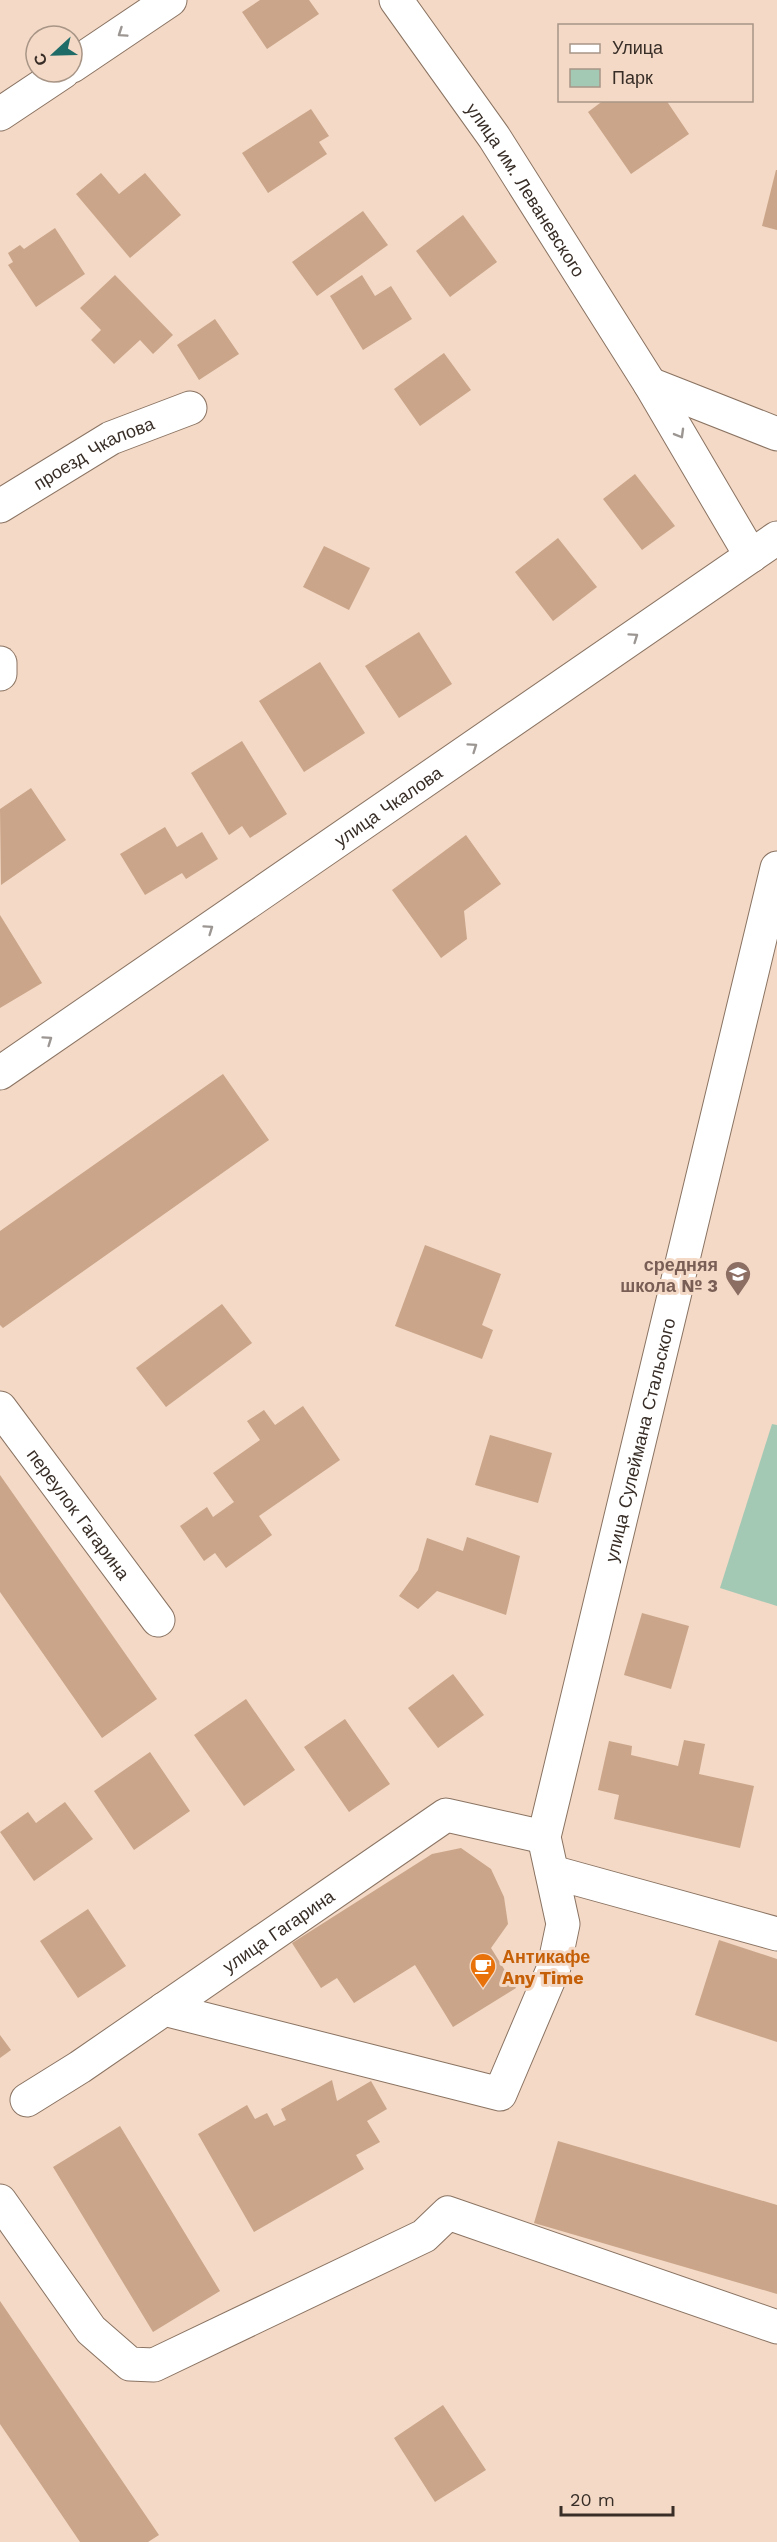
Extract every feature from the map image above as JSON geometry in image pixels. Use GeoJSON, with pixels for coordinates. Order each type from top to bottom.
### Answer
{"type":"FeatureCollection","features":[{"type":"Feature","properties":{"kind":"street"},"geometry":{"type":"LineString","coordinates":[[84,58],[170,0]]}},
{"type":"Feature","properties":{"kind":"street","name":"улица им. Леваневского"},"geometry":{"type":"LineString","coordinates":[[396,0],[494,137],[650,384],[764,547]]}},
{"type":"Feature","properties":{"kind":"street"},"geometry":{"type":"LineString","coordinates":[[0,114],[45,84]]}},
{"type":"Feature","properties":{"kind":"street"},"geometry":{"type":"LineString","coordinates":[[650,384],[777,434]]}},
{"type":"Feature","properties":{"kind":"street","name":"проезд Чкалова"},"geometry":{"type":"LineString","coordinates":[[0,506],[111,438],[190,408]]}},
{"type":"Feature","properties":{"kind":"street","name":"улица Чкалова"},"geometry":{"type":"LineString","coordinates":[[0,1073],[764,547]]}},
{"type":"Feature","properties":{"kind":"street"},"geometry":{"type":"LineString","coordinates":[[0,663],[0,674]]}},
{"type":"Feature","properties":{"kind":"street","name":"улица Сулеймана Стальского"},"geometry":{"type":"LineString","coordinates":[[544,1837],[777,868]]}},
{"type":"Feature","properties":{"kind":"street","name":"переулок Гагарина"},"geometry":{"type":"LineString","coordinates":[[0,1408],[158,1620]]}},
{"type":"Feature","properties":{"kind":"street","name":"улица Гагарина"},"geometry":{"type":"LineString","coordinates":[[27,2100],[164,2009],[446,1815],[544,1837]]}},
{"type":"Feature","properties":{"kind":"street"},"geometry":{"type":"LineString","coordinates":[[164,2009],[500,2094],[554,1967],[563,1924],[544,1837]]}},
{"type":"Feature","properties":{"kind":"street"},"geometry":{"type":"LineString","coordinates":[[552,1872],[777,1934]]}},
{"type":"Feature","properties":{"kind":"street"},"geometry":{"type":"LineString","coordinates":[[0,2201],[92,2330],[130,2364],[154,2365],[165,2360],[424,2236],[448,2213],[777,2327]]}},
{"type":"Feature","properties":{"kind":"green space"},"geometry":{"type":"Polygon","coordinates":[[[772,1424],[777,1425],[777,1606],[720,1588],[772,1424]]]}},
{"type":"Feature","properties":{"kind":"building"},"geometry":{"type":"Polygon","coordinates":[[[260,0],[309,0],[319,14],[267,49],[242,12],[260,0]]]}},
{"type":"Feature","properties":{"kind":"building"},"geometry":{"type":"Polygon","coordinates":[[[601,102],[667,102],[689,134],[631,174],[588,112],[601,102]]]}},
{"type":"Feature","properties":{"kind":"building"},"geometry":{"type":"Polygon","coordinates":[[[311,109],[329,136],[319,142],[327,154],[268,193],[242,153],[311,109]]]}},
{"type":"Feature","properties":{"kind":"building"},"geometry":{"type":"Polygon","coordinates":[[[777,170],[777,230],[762,226],[777,170]]]}},
{"type":"Feature","properties":{"kind":"building"},"geometry":{"type":"Polygon","coordinates":[[[101,173],[119,194],[145,173],[181,215],[130,258],[76,194],[101,173]]]}},
{"type":"Feature","properties":{"kind":"building"},"geometry":{"type":"Polygon","coordinates":[[[363,211],[388,245],[317,296],[292,262],[363,211]]]}},
{"type":"Feature","properties":{"kind":"building"},"geometry":{"type":"Polygon","coordinates":[[[463,215],[497,262],[450,297],[416,251],[463,215]]]}},
{"type":"Feature","properties":{"kind":"building"},"geometry":{"type":"Polygon","coordinates":[[[55,228],[85,274],[36,307],[8,265],[13,262],[8,253],[20,245],[24,249],[55,228]]]}},
{"type":"Feature","properties":{"kind":"building"},"geometry":{"type":"Polygon","coordinates":[[[115,275],[173,335],[153,354],[140,340],[114,364],[91,340],[101,330],[80,308],[115,275]]]}},
{"type":"Feature","properties":{"kind":"building"},"geometry":{"type":"Polygon","coordinates":[[[362,275],[375,296],[391,286],[412,319],[363,350],[330,296],[362,275]]]}},
{"type":"Feature","properties":{"kind":"building"},"geometry":{"type":"Polygon","coordinates":[[[215,319],[239,354],[199,380],[177,345],[215,319]]]}},
{"type":"Feature","properties":{"kind":"building"},"geometry":{"type":"Polygon","coordinates":[[[444,353],[471,390],[420,426],[394,389],[444,353]]]}},
{"type":"Feature","properties":{"kind":"building"},"geometry":{"type":"Polygon","coordinates":[[[635,474],[675,526],[642,550],[603,499],[635,474]]]}},
{"type":"Feature","properties":{"kind":"building"},"geometry":{"type":"Polygon","coordinates":[[[558,538],[597,587],[553,621],[515,572],[558,538]]]}},
{"type":"Feature","properties":{"kind":"building"},"geometry":{"type":"Polygon","coordinates":[[[324,546],[370,568],[349,610],[303,587],[324,546]]]}},
{"type":"Feature","properties":{"kind":"building"},"geometry":{"type":"Polygon","coordinates":[[[419,632],[452,684],[399,718],[365,666],[419,632]]]}},
{"type":"Feature","properties":{"kind":"building"},"geometry":{"type":"Polygon","coordinates":[[[320,662],[365,733],[304,772],[259,701],[320,662]]]}},
{"type":"Feature","properties":{"kind":"building"},"geometry":{"type":"Polygon","coordinates":[[[242,741],[287,814],[250,838],[242,826],[229,835],[191,773],[242,741]]]}},
{"type":"Feature","properties":{"kind":"building"},"geometry":{"type":"Polygon","coordinates":[[[31,788],[66,840],[1,885],[0,809],[31,788]]]}},
{"type":"Feature","properties":{"kind":"building"},"geometry":{"type":"Polygon","coordinates":[[[165,827],[177,847],[202,832],[218,859],[186,879],[182,873],[145,895],[120,854],[165,827]]]}},
{"type":"Feature","properties":{"kind":"building"},"geometry":{"type":"Polygon","coordinates":[[[466,835],[501,884],[464,911],[467,939],[441,958],[392,890],[466,835]]]}},
{"type":"Feature","properties":{"kind":"building"},"geometry":{"type":"Polygon","coordinates":[[[0,915],[42,983],[0,1008],[0,915]]]}},
{"type":"Feature","properties":{"kind":"building"},"geometry":{"type":"Polygon","coordinates":[[[223,1074],[269,1140],[3,1328],[0,1325],[0,1231],[223,1074]]]}},
{"type":"Feature","properties":{"kind":"building"},"geometry":{"type":"Polygon","coordinates":[[[425,1245],[501,1274],[482,1325],[493,1330],[482,1359],[395,1326],[425,1245]]]}},
{"type":"Feature","properties":{"kind":"building"},"geometry":{"type":"Polygon","coordinates":[[[222,1304],[252,1343],[166,1407],[136,1368],[222,1304]]]}},
{"type":"Feature","properties":{"kind":"building"},"geometry":{"type":"Polygon","coordinates":[[[303,1406],[340,1460],[259,1516],[272,1535],[226,1568],[215,1553],[204,1561],[180,1526],[207,1507],[213,1517],[234,1502],[213,1473],[260,1440],[247,1421],[264,1410],[275,1425],[303,1406]]]}},
{"type":"Feature","properties":{"kind":"building"},"geometry":{"type":"Polygon","coordinates":[[[490,1435],[552,1453],[538,1503],[475,1485],[490,1435]]]}},
{"type":"Feature","properties":{"kind":"building"},"geometry":{"type":"Polygon","coordinates":[[[0,1475],[157,1699],[102,1738],[0,1592],[0,1475]]]}},
{"type":"Feature","properties":{"kind":"building"},"geometry":{"type":"Polygon","coordinates":[[[467,1537],[520,1556],[506,1615],[437,1591],[418,1609],[399,1596],[418,1570],[427,1538],[463,1551],[467,1537]]]}},
{"type":"Feature","properties":{"kind":"building"},"geometry":{"type":"Polygon","coordinates":[[[642,1613],[689,1626],[671,1689],[624,1675],[642,1613]]]}},
{"type":"Feature","properties":{"kind":"building"},"geometry":{"type":"Polygon","coordinates":[[[453,1674],[484,1715],[438,1748],[408,1708],[453,1674]]]}},
{"type":"Feature","properties":{"kind":"building"},"geometry":{"type":"Polygon","coordinates":[[[246,1699],[295,1770],[244,1806],[194,1735],[246,1699]]]}},
{"type":"Feature","properties":{"kind":"building"},"geometry":{"type":"Polygon","coordinates":[[[345,1719],[390,1784],[349,1812],[304,1747],[345,1719]]]}},
{"type":"Feature","properties":{"kind":"building"},"geometry":{"type":"Polygon","coordinates":[[[684,1740],[705,1744],[699,1774],[754,1786],[740,1848],[614,1819],[619,1795],[598,1790],[609,1741],[632,1746],[631,1755],[678,1766],[684,1740]]]}},
{"type":"Feature","properties":{"kind":"building"},"geometry":{"type":"Polygon","coordinates":[[[150,1752],[190,1811],[134,1850],[94,1791],[150,1752]]]}},
{"type":"Feature","properties":{"kind":"building"},"geometry":{"type":"Polygon","coordinates":[[[65,1802],[93,1839],[34,1881],[0,1832],[28,1812],[36,1823],[65,1802]]]}},
{"type":"Feature","properties":{"kind":"building"},"geometry":{"type":"Polygon","coordinates":[[[461,1848],[491,1869],[504,1897],[508,1924],[491,1948],[516,1988],[453,2027],[415,1965],[354,2003],[337,1978],[321,1988],[292,1943],[432,1854],[461,1848]]]}},
{"type":"Feature","properties":{"kind":"building"},"geometry":{"type":"Polygon","coordinates":[[[88,1909],[126,1966],[78,1998],[40,1941],[88,1909]]]}},
{"type":"Feature","properties":{"kind":"building"},"geometry":{"type":"Polygon","coordinates":[[[719,1940],[777,1959],[777,2042],[695,2015],[719,1940]]]}},
{"type":"Feature","properties":{"kind":"building"},"geometry":{"type":"Polygon","coordinates":[[[0,2035],[11,2050],[0,2058],[0,2035]]]}},
{"type":"Feature","properties":{"kind":"building"},"geometry":{"type":"Polygon","coordinates":[[[332,2080],[337,2101],[371,2081],[387,2109],[367,2121],[380,2142],[356,2155],[364,2169],[254,2232],[198,2134],[247,2105],[255,2119],[267,2113],[274,2126],[286,2120],[281,2109],[332,2080]]]}},
{"type":"Feature","properties":{"kind":"building"},"geometry":{"type":"Polygon","coordinates":[[[120,2126],[220,2291],[153,2332],[53,2167],[120,2126]]]}},
{"type":"Feature","properties":{"kind":"building"},"geometry":{"type":"Polygon","coordinates":[[[558,2141],[777,2205],[777,2294],[534,2223],[558,2141]]]}},
{"type":"Feature","properties":{"kind":"building"},"geometry":{"type":"Polygon","coordinates":[[[0,2301],[159,2535],[148,2542],[80,2542],[0,2424],[0,2301]]]}},
{"type":"Feature","properties":{"kind":"building"},"geometry":{"type":"Polygon","coordinates":[[[443,2405],[486,2470],[435,2502],[394,2438],[443,2405]]]}},
{"type":"Feature","properties":{"kind":"place","name":"средняя школа № 3"},"geometry":{"type":"Point","coordinates":[738,1297]}},
{"type":"Feature","properties":{"kind":"place","name":"Антикафе Any Time"},"geometry":{"type":"Point","coordinates":[483,1989]}}]}
